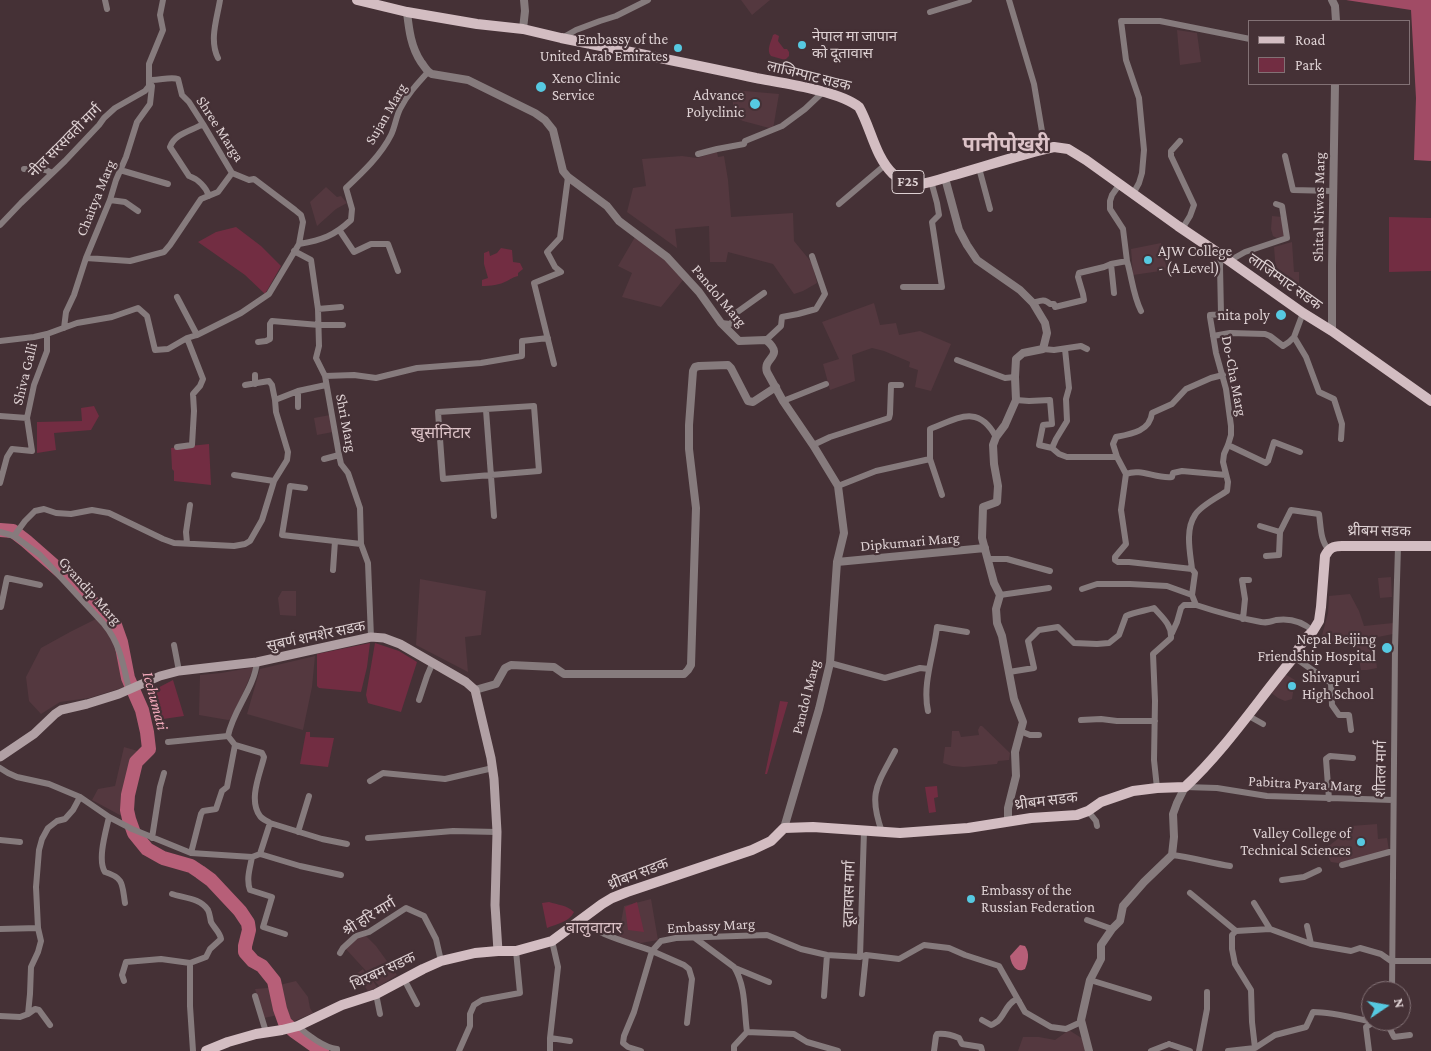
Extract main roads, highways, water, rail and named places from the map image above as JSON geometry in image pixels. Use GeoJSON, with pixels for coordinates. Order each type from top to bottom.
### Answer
{"type":"FeatureCollection","features":[{"type":"Feature","properties":{"kind":"main road","name":"लाजिम्पाट सडक"},"geometry":{"type":"LineString","coordinates":[[357,0],[407,12],[476,24],[523,29],[823,92],[852,101],[859,107],[885,164],[893,174],[906,182],[921,184],[1045,149],[1054,147],[1068,149],[1431,401]]}},
{"type":"Feature","properties":{"kind":"main road","name":"थ्रीबम सडक"},"geometry":{"type":"LineString","coordinates":[[572,926],[612,898],[752,850],[766,844],[784,828],[813,827],[900,833],[968,828],[1031,818],[1077,815],[1088,811],[1101,802],[1133,792],[1157,788],[1185,787],[1198,775],[1294,657],[1303,641],[1313,631],[1319,621],[1325,556],[1329,550],[1335,546],[1431,546]]}},
{"type":"Feature","properties":{"kind":"main road","name":"सुबर्ण शमशेर सडक"},"geometry":{"type":"LineString","coordinates":[[0,757],[34,734],[61,710],[87,704],[129,690],[160,676],[179,671],[258,662],[371,637],[384,638],[400,644],[466,682],[475,690],[493,768],[497,832],[495,905],[498,950]]}},
{"type":"Feature","properties":{"kind":"main road","name":"थिरबम सडक"},"geometry":{"type":"LineString","coordinates":[[206,1051],[266,1032],[296,1027],[342,1005],[376,994],[404,978],[441,961],[498,950],[516,951],[552,941],[572,926]]}},
{"type":"Feature","properties":{"kind":"waterway","name":"Icchumati"},"geometry":{"type":"LineString","coordinates":[[0,530],[13,531],[26,541],[67,577],[115,625],[121,642],[128,678],[142,710],[149,749],[136,762],[128,795],[127,810],[134,833],[147,849],[163,858],[191,866],[211,880],[240,911],[248,923],[249,930],[245,952],[253,961],[262,966],[274,981],[285,1023],[322,1051]]}},
{"type":"Feature","properties":{"kind":"place","name":"नेपाल मा जापान को दूतावास"},"geometry":{"type":"Point","coordinates":[802,45]}},
{"type":"Feature","properties":{"kind":"place","name":"Embassy of the United Arab Emirates"},"geometry":{"type":"Point","coordinates":[678,48]}},
{"type":"Feature","properties":{"kind":"place","name":"Xeno Clinic Service"},"geometry":{"type":"Point","coordinates":[541,87]}},
{"type":"Feature","properties":{"kind":"place","name":"Advance Polyclinic"},"geometry":{"type":"Point","coordinates":[755,104]}},
{"type":"Feature","properties":{"kind":"place","name":"AJW College - (A Level)"},"geometry":{"type":"Point","coordinates":[1148,260]}},
{"type":"Feature","properties":{"kind":"place","name":"nita poly"},"geometry":{"type":"Point","coordinates":[1281,315]}},
{"type":"Feature","properties":{"kind":"place","name":"Nepal Beijing Friendship Hospital"},"geometry":{"type":"Point","coordinates":[1387,648]}},
{"type":"Feature","properties":{"kind":"place","name":"Shivapuri High School"},"geometry":{"type":"Point","coordinates":[1292,686]}},
{"type":"Feature","properties":{"kind":"place","name":"Valley College of Technical Sciences"},"geometry":{"type":"Point","coordinates":[1361,842]}},
{"type":"Feature","properties":{"kind":"place","name":"Embassy of the Russian Federation"},"geometry":{"type":"Point","coordinates":[971,899]}},
{"type":"Feature","properties":{"kind":"district","name":"पानीपोखरी"},"geometry":{"type":"Point","coordinates":[1006,145]}},
{"type":"Feature","properties":{"kind":"district","name":"खुर्सानिटार"},"geometry":{"type":"Point","coordinates":[441,433]}},
{"type":"Feature","properties":{"kind":"district","name":"बालुवाटार"},"geometry":{"type":"Point","coordinates":[594,928]}}]}
